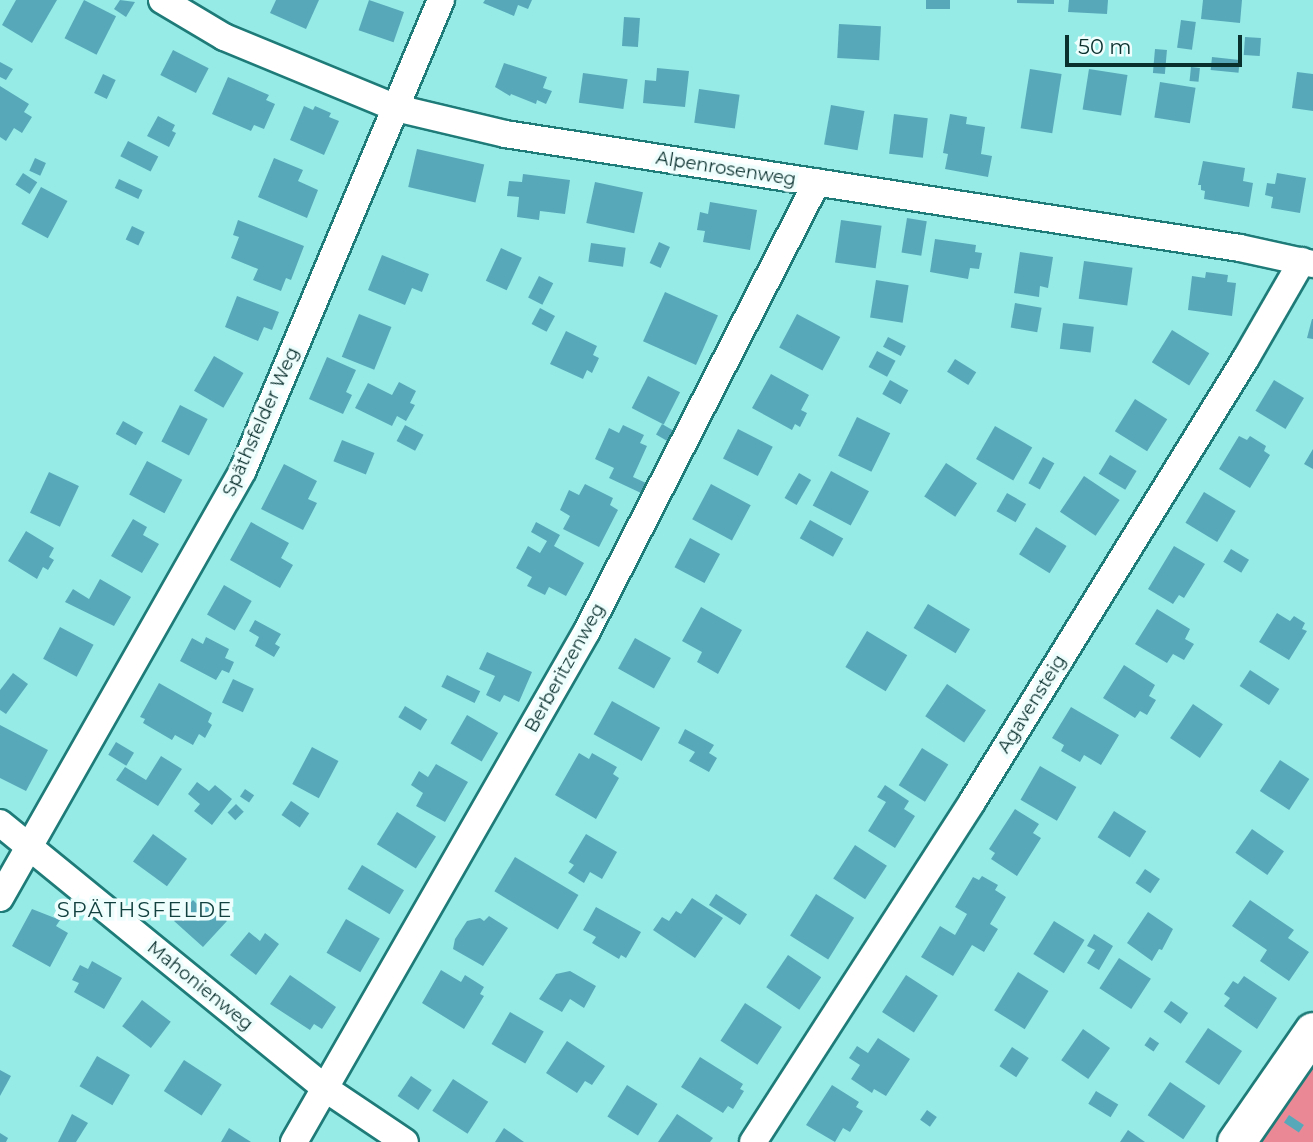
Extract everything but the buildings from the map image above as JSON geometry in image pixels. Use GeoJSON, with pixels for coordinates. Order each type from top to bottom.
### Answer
{"type":"FeatureCollection","features":[{"type":"Feature","properties":{"kind":"street","name":"Alpenrosenweg"},"geometry":{"type":"LineString","coordinates":[[162,0],[224,37],[396,108],[505,134],[1240,248],[1308,262]]}},
{"type":"Feature","properties":{"kind":"street","name":"Späthsfelder Weg"},"geometry":{"type":"LineString","coordinates":[[0,898],[243,470],[441,0]]}},
{"type":"Feature","properties":{"kind":"street","name":"Berberitzenweg"},"geometry":{"type":"LineString","coordinates":[[293,1142],[587,631],[817,182]]}},
{"type":"Feature","properties":{"kind":"street","name":"Agavensteig"},"geometry":{"type":"LineString","coordinates":[[753,1142],[979,791],[1308,262]]}},
{"type":"Feature","properties":{"kind":"street","name":"Mahonienweg"},"geometry":{"type":"LineString","coordinates":[[0,823],[326,1088],[405,1142]]}},
{"type":"Feature","properties":{"kind":"street"},"geometry":{"type":"LineString","coordinates":[[1236,1142],[1313,1031]]}},
{"type":"Feature","properties":{"kind":"shaded area"},"geometry":{"type":"Polygon","coordinates":[[[1313,1067],[1313,1142],[1262,1142],[1313,1067]]]}},
{"type":"Feature","properties":{"kind":"district","name":"SPÄTHSFELDE"},"geometry":{"type":"Point","coordinates":[145,910]}}]}
